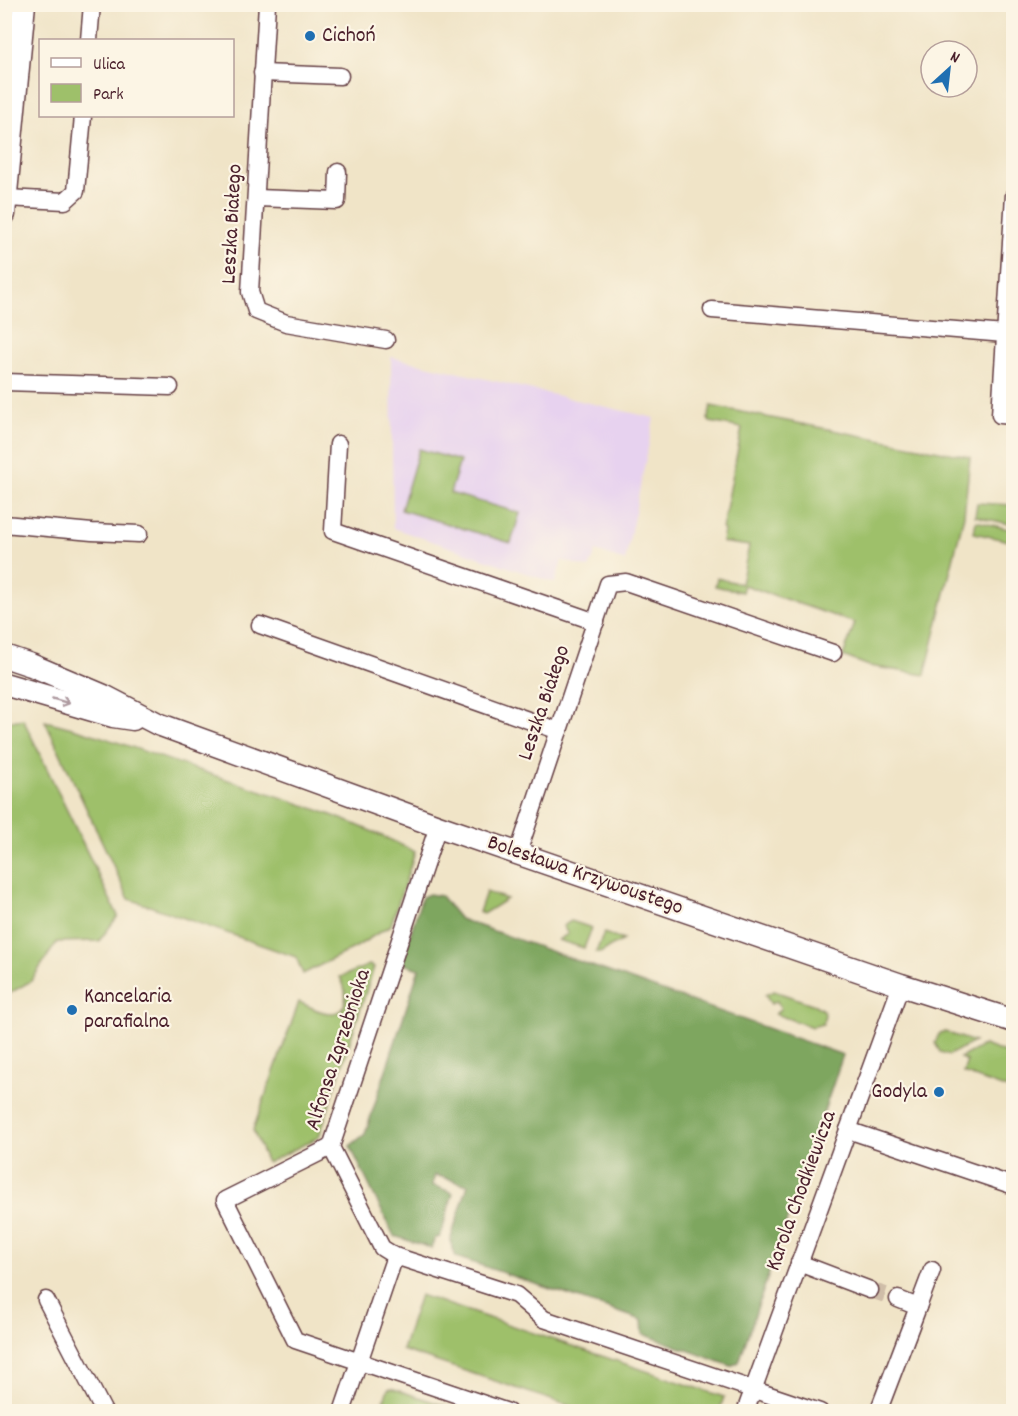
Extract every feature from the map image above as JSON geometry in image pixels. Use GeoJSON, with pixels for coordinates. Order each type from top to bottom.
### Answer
{"type":"FeatureCollection","features":[{"type":"Feature","properties":{"kind":"street"},"geometry":{"type":"LineString","coordinates":[[24,4],[5,206],[65,201],[76,190],[83,117]]}},
{"type":"Feature","properties":{"kind":"street"},"geometry":{"type":"LineString","coordinates":[[89,39],[92,4]]}},
{"type":"Feature","properties":{"kind":"street","name":"Leszka Białego"},"geometry":{"type":"LineString","coordinates":[[267,4],[250,292],[256,311],[286,323],[386,340]]}},
{"type":"Feature","properties":{"kind":"street"},"geometry":{"type":"LineString","coordinates":[[262,73],[340,76]]}},
{"type":"Feature","properties":{"kind":"street"},"geometry":{"type":"LineString","coordinates":[[257,198],[337,201],[338,172]]}},
{"type":"Feature","properties":{"kind":"street"},"geometry":{"type":"LineString","coordinates":[[1014,195],[1000,415],[1014,416]]}},
{"type":"Feature","properties":{"kind":"street"},"geometry":{"type":"LineString","coordinates":[[712,310],[1005,334]]}},
{"type":"Feature","properties":{"kind":"street"},"geometry":{"type":"LineString","coordinates":[[4,382],[170,387]]}},
{"type":"Feature","properties":{"kind":"street"},"geometry":{"type":"LineString","coordinates":[[338,444],[333,531],[596,622]]}},
{"type":"Feature","properties":{"kind":"street"},"geometry":{"type":"LineString","coordinates":[[4,524],[139,534]]}},
{"type":"Feature","properties":{"kind":"street","name":"Leszka Białego"},"geometry":{"type":"LineString","coordinates":[[518,854],[608,584],[626,582],[833,653]]}},
{"type":"Feature","properties":{"kind":"street"},"geometry":{"type":"LineString","coordinates":[[260,625],[559,731]]}},
{"type":"Feature","properties":{"kind":"street","name":"Bolesława Krzywoustego"},"geometry":{"type":"LineString","coordinates":[[4,642],[31,665]]}},
{"type":"Feature","properties":{"kind":"street","name":"Bolesława Krzywoustego"},"geometry":{"type":"LineString","coordinates":[[4,656],[104,696],[158,724],[438,826],[901,985],[1014,1021]]}},
{"type":"Feature","properties":{"kind":"street","name":"Bolesława Krzywoustego"},"geometry":{"type":"LineString","coordinates":[[4,684],[113,716],[158,724]]}},
{"type":"Feature","properties":{"kind":"street","name":"Alfonsa Zgrzebnioka"},"geometry":{"type":"LineString","coordinates":[[395,1256],[382,1248],[330,1146],[438,826]]}},
{"type":"Feature","properties":{"kind":"street","name":"Karola Chodkiewicza"},"geometry":{"type":"LineString","coordinates":[[746,1412],[901,985]]}},
{"type":"Feature","properties":{"kind":"street"},"geometry":{"type":"LineString","coordinates":[[848,1130],[1014,1186]]}},
{"type":"Feature","properties":{"kind":"street"},"geometry":{"type":"LineString","coordinates":[[330,1146],[225,1200],[295,1340],[508,1412]]}},
{"type":"Feature","properties":{"kind":"street"},"geometry":{"type":"LineString","coordinates":[[342,1412],[395,1256],[516,1295],[544,1319],[820,1412]]}},
{"type":"Feature","properties":{"kind":"street"},"geometry":{"type":"LineString","coordinates":[[799,1263],[870,1290]]}},
{"type":"Feature","properties":{"kind":"street"},"geometry":{"type":"LineString","coordinates":[[878,1412],[932,1270]]}},
{"type":"Feature","properties":{"kind":"street"},"geometry":{"type":"LineString","coordinates":[[898,1299],[918,1307]]}},
{"type":"Feature","properties":{"kind":"street"},"geometry":{"type":"LineString","coordinates":[[46,1300],[104,1412]]}},
{"type":"Feature","properties":{"kind":"shaded area"},"geometry":{"type":"Polygon","coordinates":[[[391,357],[654,418],[625,561],[596,551],[589,568],[562,560],[555,583],[393,528],[391,357]]]}},
{"type":"Feature","properties":{"kind":"green space"},"geometry":{"type":"Polygon","coordinates":[[[711,406],[970,457],[964,515],[925,675],[869,666],[843,656],[855,623],[744,585],[742,592],[715,586],[717,578],[741,584],[749,546],[722,542],[724,530],[722,529],[742,428],[710,422],[708,419],[711,406]]]}},
{"type":"Feature","properties":{"kind":"green space"},"geometry":{"type":"Polygon","coordinates":[[[419,449],[460,461],[450,493],[520,513],[511,543],[401,510],[419,449]]]}},
{"type":"Feature","properties":{"kind":"green space"},"geometry":{"type":"Polygon","coordinates":[[[977,503],[1013,505],[1013,525],[975,516],[977,503]]]}},
{"type":"Feature","properties":{"kind":"green space"},"geometry":{"type":"Polygon","coordinates":[[[976,521],[1013,530],[1013,542],[974,533],[976,521]]]}},
{"type":"Feature","properties":{"kind":"green space"},"geometry":{"type":"Polygon","coordinates":[[[23,719],[118,916],[99,941],[57,942],[31,981],[5,996],[5,722],[23,719]]]}},
{"type":"Feature","properties":{"kind":"green space"},"geometry":{"type":"Polygon","coordinates":[[[45,721],[103,737],[308,807],[363,827],[415,852],[391,925],[356,947],[303,974],[296,957],[129,899],[45,721]]]}},
{"type":"Feature","properties":{"kind":"green space"},"geometry":{"type":"Polygon","coordinates":[[[486,892],[507,899],[483,914],[479,912],[486,892]]]}},
{"type":"Feature","properties":{"kind":"green space"},"geometry":{"type":"Polygon","coordinates":[[[429,894],[441,896],[460,919],[843,1055],[739,1362],[731,1366],[643,1334],[642,1320],[456,1257],[450,1241],[468,1185],[435,1175],[432,1185],[453,1193],[440,1237],[435,1238],[431,1248],[394,1236],[350,1146],[365,1134],[419,969],[401,963],[422,897],[429,894]]]}},
{"type":"Feature","properties":{"kind":"green space"},"geometry":{"type":"Polygon","coordinates":[[[571,921],[592,928],[584,948],[558,940],[568,934],[563,926],[571,921]]]}},
{"type":"Feature","properties":{"kind":"green space"},"geometry":{"type":"Polygon","coordinates":[[[604,933],[623,940],[600,953],[596,952],[604,933]]]}},
{"type":"Feature","properties":{"kind":"green space"},"geometry":{"type":"Polygon","coordinates":[[[369,965],[374,967],[319,1137],[267,1163],[253,1130],[299,1002],[324,1012],[338,1012],[345,999],[340,977],[369,965]]]}},
{"type":"Feature","properties":{"kind":"green space"},"geometry":{"type":"Polygon","coordinates":[[[774,991],[823,1010],[825,1014],[823,1024],[812,1027],[775,1014],[781,1009],[777,1001],[771,1004],[765,995],[774,991]]]}},
{"type":"Feature","properties":{"kind":"green space"},"geometry":{"type":"Polygon","coordinates":[[[945,1032],[974,1042],[949,1055],[940,1052],[935,1043],[939,1034],[945,1032]]]}},
{"type":"Feature","properties":{"kind":"green space"},"geometry":{"type":"Polygon","coordinates":[[[984,1045],[1013,1056],[1013,1091],[963,1073],[967,1061],[960,1058],[984,1045]]]}},
{"type":"Feature","properties":{"kind":"green space"},"geometry":{"type":"Polygon","coordinates":[[[420,1295],[724,1397],[719,1411],[585,1411],[402,1350],[420,1295]]]}},
{"type":"Feature","properties":{"kind":"green space"},"geometry":{"type":"Polygon","coordinates":[[[391,1388],[461,1411],[380,1411],[388,1389],[391,1388]]]}},
{"type":"Feature","properties":{"kind":"tunnel"},"geometry":{"type":"LineString","coordinates":[[870,1290],[898,1299]]}},
{"type":"Feature","properties":{"kind":"place","name":"Cichoń"},"geometry":{"type":"Point","coordinates":[310,36]}},
{"type":"Feature","properties":{"kind":"place","name":"Kancelaria parafialna"},"geometry":{"type":"Point","coordinates":[72,1010]}},
{"type":"Feature","properties":{"kind":"place","name":"Godyla"},"geometry":{"type":"Point","coordinates":[939,1092]}}]}
